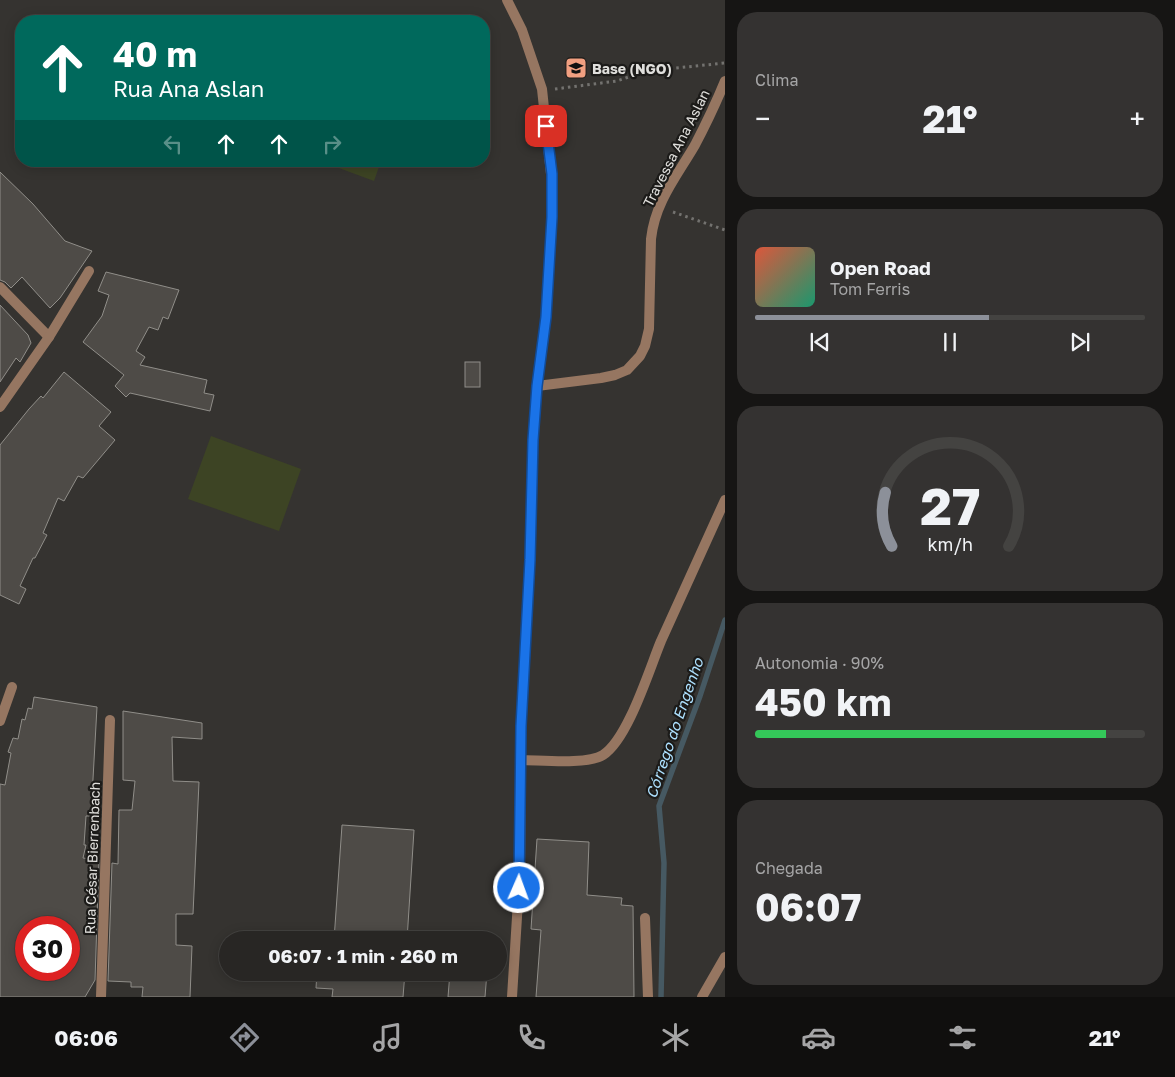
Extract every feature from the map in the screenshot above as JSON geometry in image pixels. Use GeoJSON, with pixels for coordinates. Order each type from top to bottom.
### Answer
{"type":"FeatureCollection","features":[{"type":"Feature","properties":{"kind":"street"},"geometry":{"type":"LineString","coordinates":[[507,0],[522,30],[542,89],[552,174],[552,217],[546,317],[537,386],[533,440],[530,560],[521,726],[520,869],[512,997]]}},
{"type":"Feature","properties":{"kind":"street","name":"Travessa Ana Aslan"},"geometry":{"type":"LineString","coordinates":[[537,386],[615,375],[627,370],[640,356],[645,346],[649,329],[653,226],[667,190],[702,131],[725,81]]}},
{"type":"Feature","properties":{"kind":"street"},"geometry":{"type":"LineString","coordinates":[[0,407],[49,337],[89,271]]}},
{"type":"Feature","properties":{"kind":"street"},"geometry":{"type":"LineString","coordinates":[[0,287],[49,337]]}},
{"type":"Feature","properties":{"kind":"street"},"geometry":{"type":"LineString","coordinates":[[520,760],[591,759],[602,755],[620,736],[638,700],[660,644],[725,500]]}},
{"type":"Feature","properties":{"kind":"street"},"geometry":{"type":"LineString","coordinates":[[0,721],[12,687]]}},
{"type":"Feature","properties":{"kind":"street","name":"Rua César Bierrenbach"},"geometry":{"type":"LineString","coordinates":[[101,997],[110,720]]}},
{"type":"Feature","properties":{"kind":"street"},"geometry":{"type":"LineString","coordinates":[[644,918],[648,997]]}},
{"type":"Feature","properties":{"kind":"street"},"geometry":{"type":"LineString","coordinates":[[702,997],[725,957]]}},
{"type":"Feature","properties":{"kind":"path"},"geometry":{"type":"LineString","coordinates":[[542,89],[617,80],[640,73],[666,69],[725,63]]}},
{"type":"Feature","properties":{"kind":"path"},"geometry":{"type":"LineString","coordinates":[[658,210],[667,210],[725,230]]}},
{"type":"Feature","properties":{"kind":"green space"},"geometry":{"type":"Polygon","coordinates":[[[336,167],[379,167],[374,181],[336,167]]]}},
{"type":"Feature","properties":{"kind":"green space"},"geometry":{"type":"Polygon","coordinates":[[[211,436],[301,469],[279,531],[188,499],[211,436]]]}},
{"type":"Feature","properties":{"kind":"building"},"geometry":{"type":"Polygon","coordinates":[[[0,172],[33,204],[65,241],[92,251],[60,298],[50,308],[22,277],[11,288],[0,280],[0,172]]]}},
{"type":"Feature","properties":{"kind":"building"},"geometry":{"type":"Polygon","coordinates":[[[106,272],[179,290],[168,319],[163,317],[158,330],[149,327],[136,351],[145,357],[140,365],[207,380],[204,393],[214,395],[210,411],[130,393],[126,397],[115,386],[124,375],[83,342],[102,316],[109,295],[98,291],[106,272]]]}},
{"type":"Feature","properties":{"kind":"building"},"geometry":{"type":"Polygon","coordinates":[[[0,305],[28,335],[31,343],[20,362],[16,358],[0,382],[0,305]]]}},
{"type":"Feature","properties":{"kind":"building"},"geometry":{"type":"Polygon","coordinates":[[[465,362],[480,362],[480,387],[465,387],[465,362]]]}},
{"type":"Feature","properties":{"kind":"building"},"geometry":{"type":"Polygon","coordinates":[[[64,372],[111,412],[99,426],[115,440],[83,478],[78,476],[64,501],[58,498],[43,533],[47,535],[35,558],[33,558],[20,586],[26,589],[19,604],[0,595],[0,445],[29,409],[41,396],[43,398],[64,372]]]}},
{"type":"Feature","properties":{"kind":"building"},"geometry":{"type":"Polygon","coordinates":[[[34,697],[97,707],[92,797],[93,816],[86,816],[84,845],[86,845],[83,858],[99,860],[95,980],[85,997],[0,997],[0,784],[5,785],[11,753],[8,752],[13,738],[18,739],[22,719],[25,720],[28,708],[32,709],[34,697]]]}},
{"type":"Feature","properties":{"kind":"building"},"geometry":{"type":"Polygon","coordinates":[[[123,711],[202,723],[202,739],[172,737],[173,781],[199,782],[193,914],[176,914],[176,945],[192,946],[190,997],[142,997],[143,987],[131,987],[131,982],[108,981],[112,863],[118,864],[119,810],[132,810],[135,781],[123,780],[123,711]]]}},
{"type":"Feature","properties":{"kind":"building"},"geometry":{"type":"Polygon","coordinates":[[[342,825],[414,830],[408,931],[335,931],[342,825]]]}},
{"type":"Feature","properties":{"kind":"building"},"geometry":{"type":"Polygon","coordinates":[[[537,839],[589,842],[587,895],[622,898],[621,905],[633,906],[634,997],[536,997],[541,930],[531,929],[537,839]]]}},
{"type":"Feature","properties":{"kind":"building"},"geometry":{"type":"Polygon","coordinates":[[[316,981],[404,981],[403,997],[332,997],[333,989],[316,988],[316,981]]]}},
{"type":"Feature","properties":{"kind":"building"},"geometry":{"type":"Polygon","coordinates":[[[449,981],[486,981],[485,997],[448,997],[449,981]]]}},
{"type":"Feature","properties":{"kind":"waterway","name":"Córrego do Engenho"},"geometry":{"type":"LineString","coordinates":[[661,997],[664,863],[659,806],[700,696],[725,620]]}},
{"type":"Feature","properties":{"kind":"place","name":"Base (NGO)"},"geometry":{"type":"Point","coordinates":[576,68]}},
{"type":"Feature","properties":{"kind":"route"},"geometry":{"type":"LineString","coordinates":[[519,888],[521,726],[530,560],[533,440],[537,386],[546,317],[552,217],[552,174],[546,126]]}}]}
